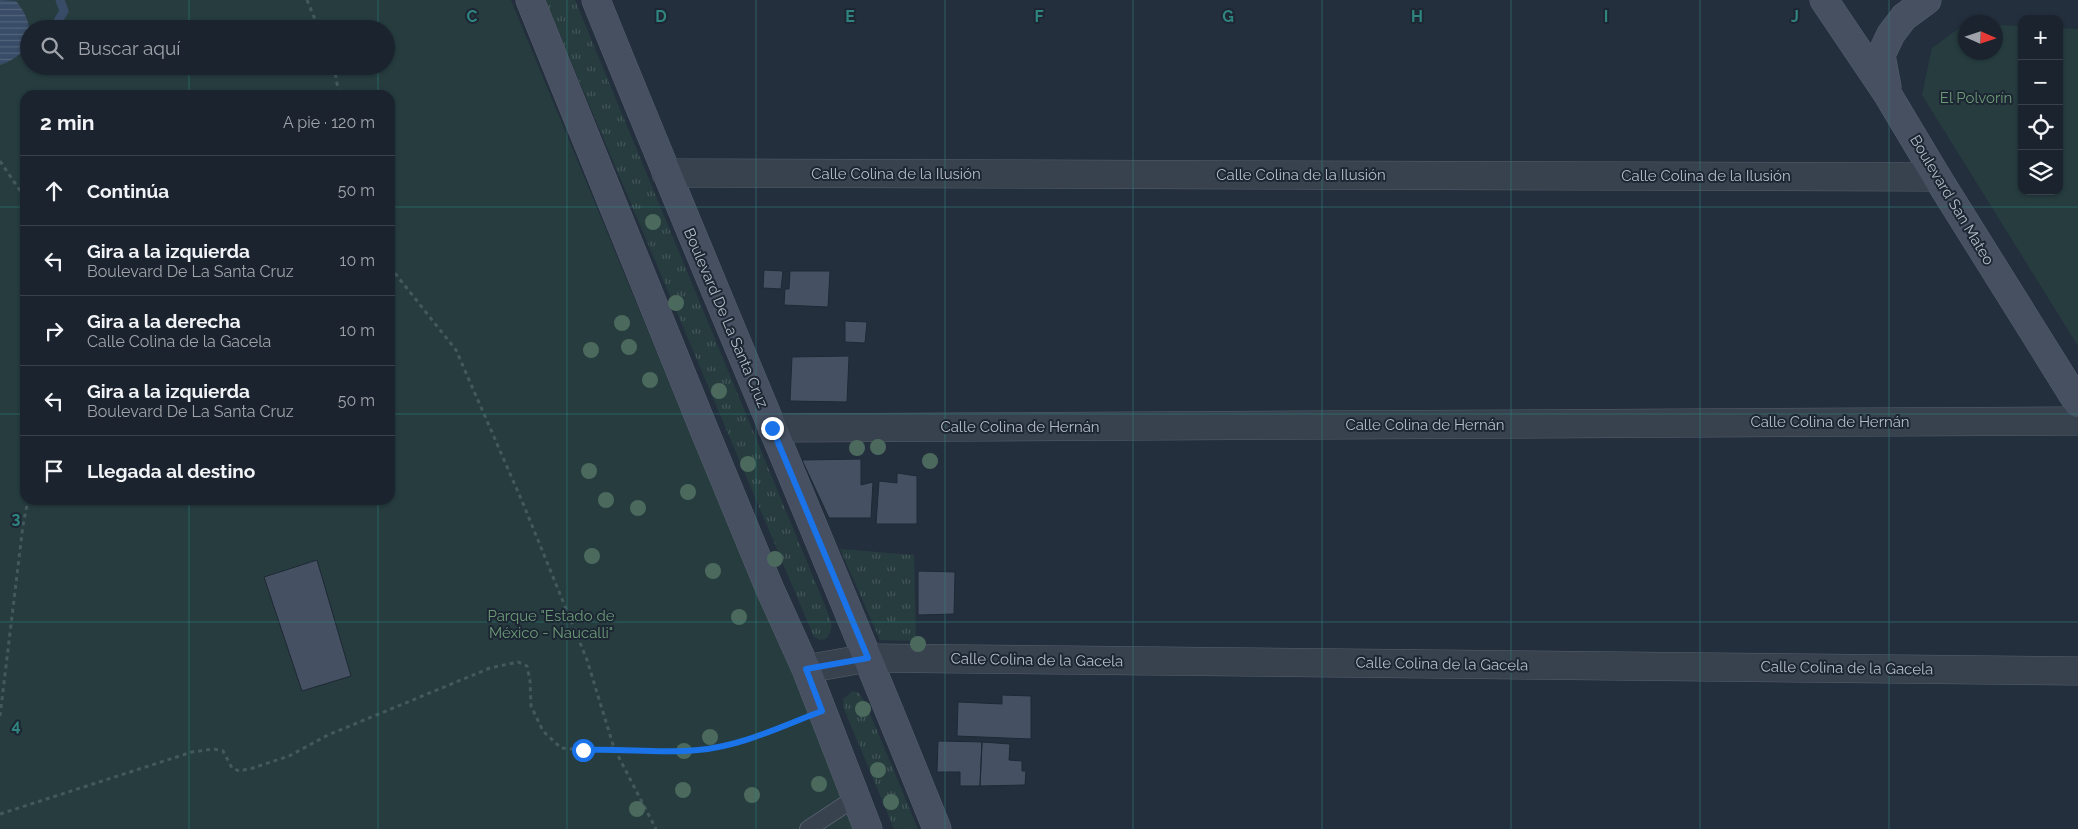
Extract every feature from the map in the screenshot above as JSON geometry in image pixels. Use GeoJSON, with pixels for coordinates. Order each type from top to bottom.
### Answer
{"type":"FeatureCollection","features":[{"type":"Feature","properties":{"kind":"main road"},"geometry":{"type":"LineString","coordinates":[[530,0],[712,450],[806,669],[868,829]]}},
{"type":"Feature","properties":{"kind":"main road","name":"Boulevard De La Santa Cruz"},"geometry":{"type":"LineString","coordinates":[[596,0],[938,829]]}},
{"type":"Feature","properties":{"kind":"main road","name":"Boulevard San Mateo"},"geometry":{"type":"LineString","coordinates":[[1824,0],[1888,94],[1937,177],[2078,403]]}},
{"type":"Feature","properties":{"kind":"main road"},"geometry":{"type":"LineString","coordinates":[[1888,94],[1881,55],[1891,34],[1904,17],[1927,0]]}},
{"type":"Feature","properties":{"kind":"street","name":"Calle Colina de la Ilusión"},"geometry":{"type":"LineString","coordinates":[[666,173],[1937,177]]}},
{"type":"Feature","properties":{"kind":"street","name":"Calle Colina de Hernán"},"geometry":{"type":"LineString","coordinates":[[772,428],[2078,421]]}},
{"type":"Feature","properties":{"kind":"street","name":"Calle Colina de la Gacela"},"geometry":{"type":"LineString","coordinates":[[806,669],[868,658],[2078,670]]}},
{"type":"Feature","properties":{"kind":"lane"},"geometry":{"type":"LineString","coordinates":[[808,829],[855,798]]}},
{"type":"Feature","properties":{"kind":"path"},"geometry":{"type":"LineString","coordinates":[[307,0],[315,20]]}},
{"type":"Feature","properties":{"kind":"path"},"geometry":{"type":"LineString","coordinates":[[336,75],[338,90]]}},
{"type":"Feature","properties":{"kind":"path"},"geometry":{"type":"LineString","coordinates":[[0,161],[20,191]]}},
{"type":"Feature","properties":{"kind":"path"},"geometry":{"type":"LineString","coordinates":[[395,272],[456,350],[522,501],[583,652],[614,748],[656,829]]}},
{"type":"Feature","properties":{"kind":"path"},"geometry":{"type":"LineString","coordinates":[[0,716],[27,505]]}},
{"type":"Feature","properties":{"kind":"path"},"geometry":{"type":"LineString","coordinates":[[0,814],[199,751],[214,748],[223,751],[232,768],[239,771],[253,768],[289,756],[328,735],[490,668],[518,662],[527,666],[531,706],[544,731],[561,748],[583,750],[614,748],[652,752],[700,750],[756,738],[822,711]]}},
{"type":"Feature","properties":{"kind":"green space","name":"Parque \"Estado de México - Naucalli\""},"geometry":{"type":"Polygon","coordinates":[[[0,0],[511,0],[686,423],[859,829],[0,829],[0,0]]]}},
{"type":"Feature","properties":{"kind":"green space"},"geometry":{"type":"Polygon","coordinates":[[[545,0],[575,0],[826,608],[831,630],[826,639],[820,640],[814,637],[545,0]]]}},
{"type":"Feature","properties":{"kind":"green space","name":"El Polvorín"},"geometry":{"type":"Polygon","coordinates":[[[2003,25],[2018,26],[2018,195],[2063,195],[2063,28],[2078,29],[2078,346],[1922,95],[1932,48],[1958,29],[1958,60],[2003,60],[2003,25]]]}},
{"type":"Feature","properties":{"kind":"green space"},"geometry":{"type":"Polygon","coordinates":[[[840,549],[914,555],[916,641],[880,640],[840,549]]]}},
{"type":"Feature","properties":{"kind":"green space"},"geometry":{"type":"Polygon","coordinates":[[[853,691],[859,693],[866,704],[918,829],[894,829],[844,709],[843,699],[853,691]]]}},
{"type":"Feature","properties":{"kind":"water"},"geometry":{"type":"Polygon","coordinates":[[[0,0],[16,1],[23,10],[27,20],[20,20],[20,54],[0,65],[0,0]]]}},
{"type":"Feature","properties":{"kind":"building"},"geometry":{"type":"Polygon","coordinates":[[[764,270],[783,271],[781,289],[763,288],[764,270]]]}},
{"type":"Feature","properties":{"kind":"building"},"geometry":{"type":"Polygon","coordinates":[[[790,271],[830,271],[828,307],[784,305],[785,289],[789,289],[790,271]]]}},
{"type":"Feature","properties":{"kind":"building"},"geometry":{"type":"Polygon","coordinates":[[[845,321],[867,322],[865,343],[845,342],[845,321]]]}},
{"type":"Feature","properties":{"kind":"building"},"geometry":{"type":"Polygon","coordinates":[[[849,356],[847,402],[790,401],[792,357],[849,356]]]}},
{"type":"Feature","properties":{"kind":"building"},"geometry":{"type":"Polygon","coordinates":[[[861,459],[861,485],[873,482],[871,518],[829,518],[802,460],[861,459]]]}},
{"type":"Feature","properties":{"kind":"building"},"geometry":{"type":"Polygon","coordinates":[[[897,473],[917,476],[917,524],[876,524],[879,481],[897,483],[897,473]]]}},
{"type":"Feature","properties":{"kind":"building"},"geometry":{"type":"Polygon","coordinates":[[[317,560],[351,676],[302,691],[264,577],[317,560]]]}},
{"type":"Feature","properties":{"kind":"building"},"geometry":{"type":"Polygon","coordinates":[[[918,571],[955,572],[954,614],[918,615],[918,571]]]}},
{"type":"Feature","properties":{"kind":"building"},"geometry":{"type":"Polygon","coordinates":[[[1002,695],[1031,696],[1031,739],[957,736],[958,702],[1002,704],[1002,695]]]}},
{"type":"Feature","properties":{"kind":"building"},"geometry":{"type":"Polygon","coordinates":[[[938,741],[982,742],[980,786],[960,786],[960,772],[937,772],[938,741]]]}},
{"type":"Feature","properties":{"kind":"building"},"geometry":{"type":"Polygon","coordinates":[[[982,742],[1010,744],[1009,760],[1022,761],[1022,771],[1026,771],[1025,785],[980,786],[982,742]]]}},
{"type":"Feature","properties":{"kind":"waterway"},"geometry":{"type":"LineString","coordinates":[[59,20],[64,11],[60,0]]}},
{"type":"Feature","properties":{"kind":"route"},"geometry":{"type":"LineString","coordinates":[[583,750],[614,748],[652,752],[700,750],[756,738],[822,711],[806,669],[868,658],[772,428]]}}]}
